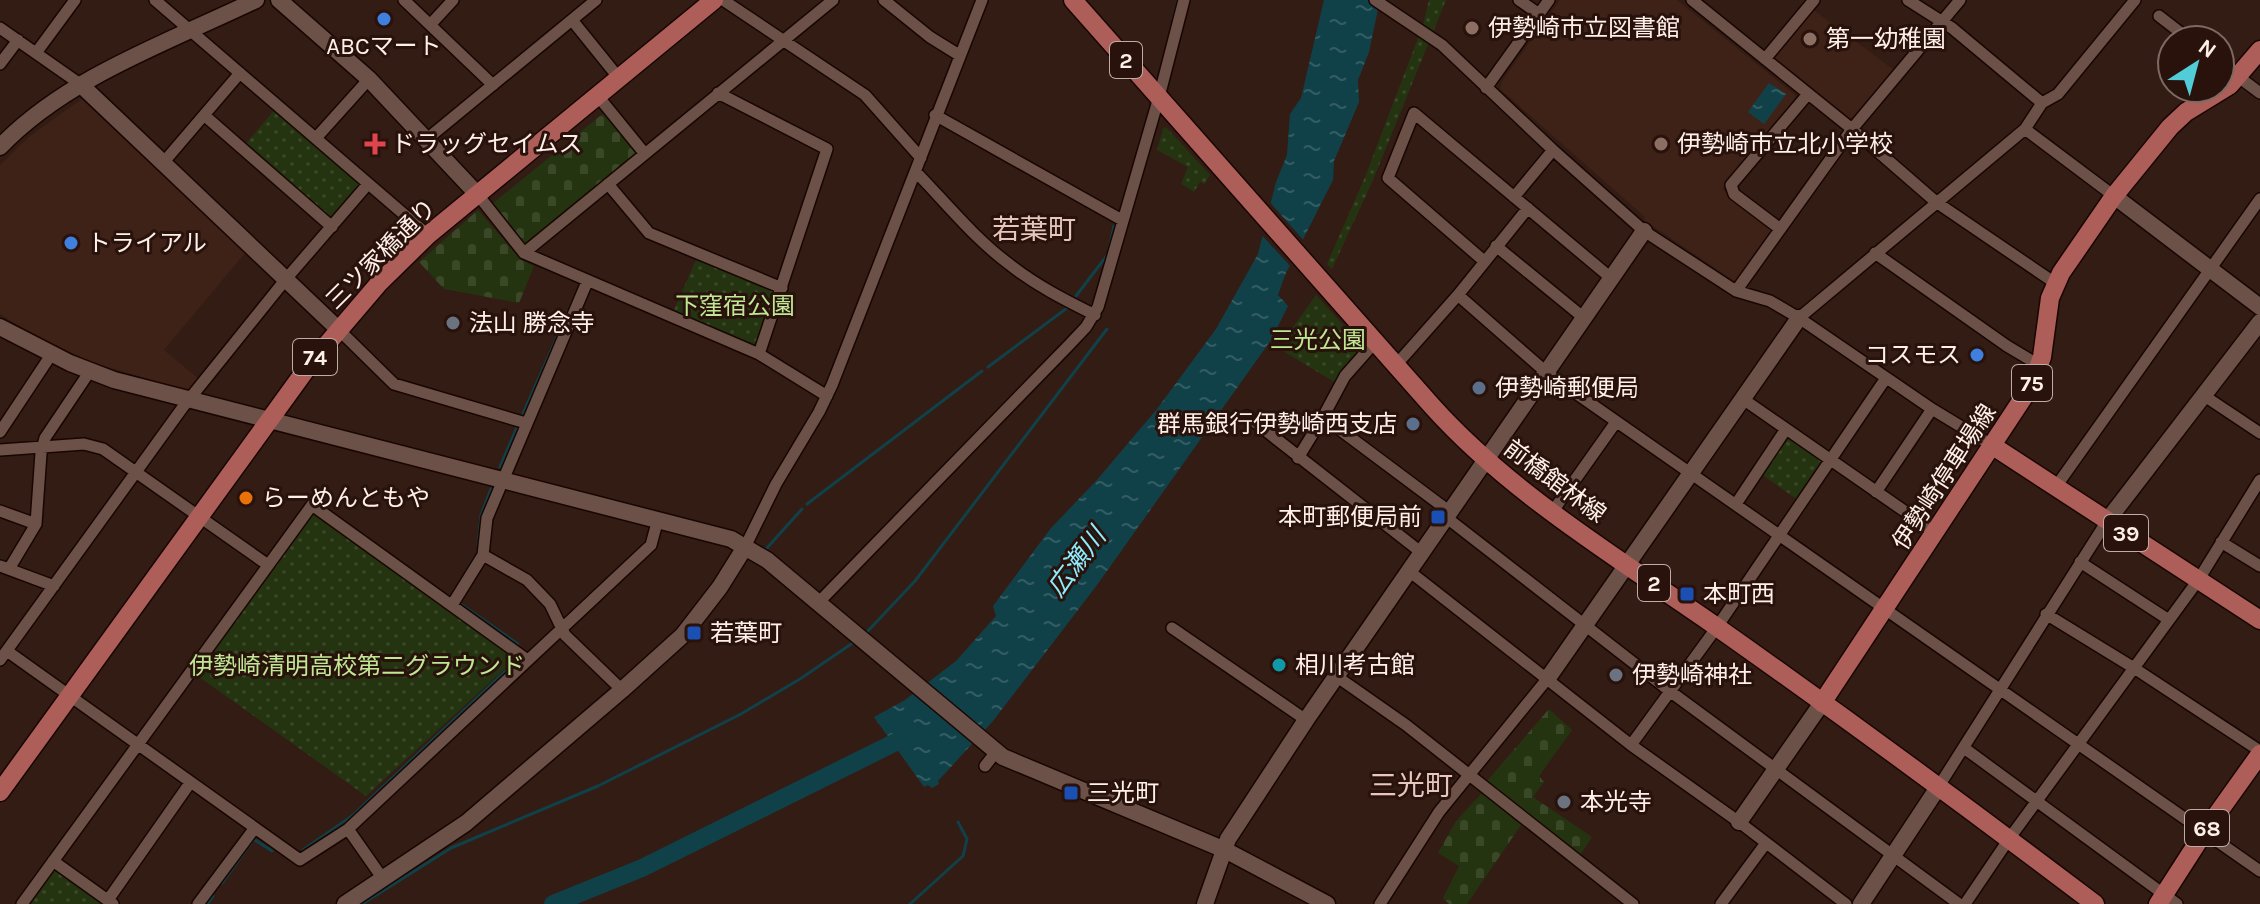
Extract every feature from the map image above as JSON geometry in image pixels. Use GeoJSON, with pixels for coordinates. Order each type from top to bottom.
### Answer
{"type":"FeatureCollection","features":[{"type":"Feature","properties":{"kind":"main road","name":"三ツ家橋通り"},"geometry":{"type":"LineString","coordinates":[[0,792],[269,420],[338,329],[380,282],[428,235],[714,0]]}},
{"type":"Feature","properties":{"kind":"main road","name":"前橋館林線"},"geometry":{"type":"LineString","coordinates":[[1073,0],[1451,427],[1487,461],[1939,786],[2095,904]]}},
{"type":"Feature","properties":{"kind":"main road","name":"伊勢崎停車場線"},"geometry":{"type":"LineString","coordinates":[[1822,703],[2031,386],[2039,365],[2048,306],[2055,283],[2114,196],[2176,120],[2215,96],[2238,77],[2260,50]]}},
{"type":"Feature","properties":{"kind":"main road","name":"39"},"geometry":{"type":"LineString","coordinates":[[1993,446],[2260,620]]}},
{"type":"Feature","properties":{"kind":"main road","name":"68"},"geometry":{"type":"LineString","coordinates":[[2166,901],[2205,831],[2260,753]]}},
{"type":"Feature","properties":{"kind":"street"},"geometry":{"type":"LineString","coordinates":[[36,53],[75,0]]}},
{"type":"Feature","properties":{"kind":"street"},"geometry":{"type":"LineString","coordinates":[[155,0],[428,235]]}},
{"type":"Feature","properties":{"kind":"street"},"geometry":{"type":"LineString","coordinates":[[0,147],[21,125],[80,84],[256,0]]}},
{"type":"Feature","properties":{"kind":"street"},"geometry":{"type":"LineString","coordinates":[[279,0],[369,79],[478,195],[524,253],[759,354],[827,396]]}},
{"type":"Feature","properties":{"kind":"street"},"geometry":{"type":"LineString","coordinates":[[404,0],[493,85]]}},
{"type":"Feature","properties":{"kind":"street"},"geometry":{"type":"LineString","coordinates":[[430,25],[453,0]]}},
{"type":"Feature","properties":{"kind":"street"},"geometry":{"type":"LineString","coordinates":[[427,139],[596,0]]}},
{"type":"Feature","properties":{"kind":"street"},"geometry":{"type":"LineString","coordinates":[[723,0],[865,95],[921,158]]}},
{"type":"Feature","properties":{"kind":"street"},"geometry":{"type":"LineString","coordinates":[[524,253],[833,0]]}},
{"type":"Feature","properties":{"kind":"street"},"geometry":{"type":"LineString","coordinates":[[884,0],[930,37],[959,55]]}},
{"type":"Feature","properties":{"kind":"street"},"geometry":{"type":"LineString","coordinates":[[345,904],[466,823],[683,635],[720,587],[827,396],[982,0]]}},
{"type":"Feature","properties":{"kind":"street"},"geometry":{"type":"LineString","coordinates":[[819,602],[1095,315],[1184,0]]}},
{"type":"Feature","properties":{"kind":"street"},"geometry":{"type":"LineString","coordinates":[[1375,0],[1429,35],[1644,231],[1736,291],[1770,301],[1799,318],[1932,409],[1993,446]]}},
{"type":"Feature","properties":{"kind":"street"},"geometry":{"type":"LineString","coordinates":[[1519,0],[1539,14]]}},
{"type":"Feature","properties":{"kind":"street"},"geometry":{"type":"LineString","coordinates":[[1486,88],[1549,0]]}},
{"type":"Feature","properties":{"kind":"street"},"geometry":{"type":"LineString","coordinates":[[1692,0],[1852,129],[1936,202],[2055,283]]}},
{"type":"Feature","properties":{"kind":"street"},"geometry":{"type":"LineString","coordinates":[[1765,59],[1814,0]]}},
{"type":"Feature","properties":{"kind":"street"},"geometry":{"type":"LineString","coordinates":[[1908,0],[1952,28],[2042,103]]}},
{"type":"Feature","properties":{"kind":"street"},"geometry":{"type":"LineString","coordinates":[[1736,291],[1852,129],[1960,0]]}},
{"type":"Feature","properties":{"kind":"street"},"geometry":{"type":"LineString","coordinates":[[1380,904],[1439,812],[1548,678],[1799,318],[2025,129],[2042,103],[2058,94],[2135,0]]}},
{"type":"Feature","properties":{"kind":"street"},"geometry":{"type":"LineString","coordinates":[[2159,16],[2169,24]]}},
{"type":"Feature","properties":{"kind":"street"},"geometry":{"type":"LineString","coordinates":[[572,20],[618,77]]}},
{"type":"Feature","properties":{"kind":"street"},"geometry":{"type":"LineString","coordinates":[[0,28],[80,84],[394,384],[526,423]]}},
{"type":"Feature","properties":{"kind":"street"},"geometry":{"type":"LineString","coordinates":[[0,64],[18,40]]}},
{"type":"Feature","properties":{"kind":"street"},"geometry":{"type":"LineString","coordinates":[[163,163],[240,73]]}},
{"type":"Feature","properties":{"kind":"street"},"geometry":{"type":"LineString","coordinates":[[2238,77],[2260,93]]}},
{"type":"Feature","properties":{"kind":"street"},"geometry":{"type":"LineString","coordinates":[[316,138],[369,79]]}},
{"type":"Feature","properties":{"kind":"street"},"geometry":{"type":"LineString","coordinates":[[718,93],[827,149],[759,354]]}},
{"type":"Feature","properties":{"kind":"street"},"geometry":{"type":"LineString","coordinates":[[1779,228],[1734,194],[1731,185],[1808,94]]}},
{"type":"Feature","properties":{"kind":"street"},"geometry":{"type":"LineString","coordinates":[[597,95],[645,154]]}},
{"type":"Feature","properties":{"kind":"street"},"geometry":{"type":"LineString","coordinates":[[1484,261],[1388,178],[1414,113],[1611,278]]}},
{"type":"Feature","properties":{"kind":"street"},"geometry":{"type":"LineString","coordinates":[[204,115],[332,227]]}},
{"type":"Feature","properties":{"kind":"street"},"geometry":{"type":"LineString","coordinates":[[935,115],[1122,220]]}},
{"type":"Feature","properties":{"kind":"street"},"geometry":{"type":"LineString","coordinates":[[2025,129],[2260,307]]}},
{"type":"Feature","properties":{"kind":"street"},"geometry":{"type":"LineString","coordinates":[[1514,197],[1553,150]]}},
{"type":"Feature","properties":{"kind":"street"},"geometry":{"type":"LineString","coordinates":[[916,172],[1006,263],[1095,315]]}},
{"type":"Feature","properties":{"kind":"street"},"geometry":{"type":"LineString","coordinates":[[368,184],[286,279],[189,400],[3,655],[69,695],[300,860],[348,829],[651,545],[658,519]]}},
{"type":"Feature","properties":{"kind":"street"},"geometry":{"type":"LineString","coordinates":[[608,184],[649,233],[782,288]]}},
{"type":"Feature","properties":{"kind":"street"},"geometry":{"type":"LineString","coordinates":[[2055,488],[2260,199]]}},
{"type":"Feature","properties":{"kind":"street"},"geometry":{"type":"LineString","coordinates":[[1396,365],[1458,295],[1528,208]]}},
{"type":"Feature","properties":{"kind":"street"},"geometry":{"type":"LineString","coordinates":[[1205,904],[1228,839],[1336,676],[1644,231]]}},
{"type":"Feature","properties":{"kind":"street"},"geometry":{"type":"LineString","coordinates":[[1496,246],[1584,318]]}},
{"type":"Feature","properties":{"kind":"street"},"geometry":{"type":"LineString","coordinates":[[1875,253],[2039,365]]}},
{"type":"Feature","properties":{"kind":"street"},"geometry":{"type":"LineString","coordinates":[[452,605],[483,555],[487,518],[587,282]]}},
{"type":"Feature","properties":{"kind":"street"},"geometry":{"type":"LineString","coordinates":[[1458,295],[1547,373],[2260,871]]}},
{"type":"Feature","properties":{"kind":"street"},"geometry":{"type":"LineString","coordinates":[[1861,904],[2107,521],[2260,322]]}},
{"type":"Feature","properties":{"kind":"street"},"geometry":{"type":"LineString","coordinates":[[0,327],[51,355],[90,371],[189,400],[718,534],[767,560],[1011,761],[1225,850],[1327,904]]}},
{"type":"Feature","properties":{"kind":"street"},"geometry":{"type":"LineString","coordinates":[[1298,458],[1345,376],[1375,342]]}},
{"type":"Feature","properties":{"kind":"street"},"geometry":{"type":"LineString","coordinates":[[0,432],[51,355]]}},
{"type":"Feature","properties":{"kind":"street"},"geometry":{"type":"LineString","coordinates":[[54,586],[4,567],[36,524],[42,446],[90,371]]}},
{"type":"Feature","properties":{"kind":"street"},"geometry":{"type":"LineString","coordinates":[[1631,745],[1717,627],[1886,378]]}},
{"type":"Feature","properties":{"kind":"street"},"geometry":{"type":"LineString","coordinates":[[2203,395],[2260,433]]}},
{"type":"Feature","properties":{"kind":"street"},"geometry":{"type":"LineString","coordinates":[[1743,399],[1936,533]]}},
{"type":"Feature","properties":{"kind":"street"},"geometry":{"type":"LineString","coordinates":[[1876,492],[1932,409]]}},
{"type":"Feature","properties":{"kind":"street"},"geometry":{"type":"LineString","coordinates":[[1247,416],[1422,553]]}},
{"type":"Feature","properties":{"kind":"street"},"geometry":{"type":"LineString","coordinates":[[1323,417],[1671,692],[1962,904],[2199,579],[2260,480]]}},
{"type":"Feature","properties":{"kind":"street"},"geometry":{"type":"LineString","coordinates":[[1553,511],[1616,422]]}},
{"type":"Feature","properties":{"kind":"street"},"geometry":{"type":"LineString","coordinates":[[1736,504],[1786,429]]}},
{"type":"Feature","properties":{"kind":"street"},"geometry":{"type":"LineString","coordinates":[[0,450],[93,445],[111,452],[268,565]]}},
{"type":"Feature","properties":{"kind":"street"},"geometry":{"type":"LineString","coordinates":[[22,904],[312,505],[526,659]]}},
{"type":"Feature","properties":{"kind":"street"},"geometry":{"type":"LineString","coordinates":[[0,511],[36,524]]}},
{"type":"Feature","properties":{"kind":"street"},"geometry":{"type":"LineString","coordinates":[[2221,542],[2260,566]]}},
{"type":"Feature","properties":{"kind":"street"},"geometry":{"type":"LineString","coordinates":[[483,555],[527,580],[550,604],[561,629],[622,690]]}},
{"type":"Feature","properties":{"kind":"street"},"geometry":{"type":"LineString","coordinates":[[2080,562],[2169,620]]}},
{"type":"Feature","properties":{"kind":"street"},"geometry":{"type":"LineString","coordinates":[[1409,571],[1631,745],[1846,904]]}},
{"type":"Feature","properties":{"kind":"street"},"geometry":{"type":"LineString","coordinates":[[2046,614],[2134,668],[2260,753]]}},
{"type":"Feature","properties":{"kind":"street"},"geometry":{"type":"LineString","coordinates":[[1172,628],[1306,720]]}},
{"type":"Feature","properties":{"kind":"street"},"geometry":{"type":"LineString","coordinates":[[1336,676],[1469,774],[1633,904]]}},
{"type":"Feature","properties":{"kind":"street"},"geometry":{"type":"LineString","coordinates":[[1739,822],[1822,703]]}},
{"type":"Feature","properties":{"kind":"street"},"geometry":{"type":"LineString","coordinates":[[1964,748],[2166,901]]}},
{"type":"Feature","properties":{"kind":"street"},"geometry":{"type":"LineString","coordinates":[[985,766],[994,750]]}},
{"type":"Feature","properties":{"kind":"street"},"geometry":{"type":"LineString","coordinates":[[53,861],[111,902],[190,783]]}},
{"type":"Feature","properties":{"kind":"street"},"geometry":{"type":"LineString","coordinates":[[198,904],[254,829]]}},
{"type":"Feature","properties":{"kind":"street"},"geometry":{"type":"LineString","coordinates":[[348,829],[383,879]]}},
{"type":"Feature","properties":{"kind":"street"},"geometry":{"type":"LineString","coordinates":[[1721,904],[1766,843]]}},
{"type":"Feature","properties":{"kind":"shaded area","name":"伊勢崎市立北小学校"},"geometry":{"type":"Polygon","coordinates":[[[1560,0],[1677,0],[1794,94],[1796,98],[1722,189],[1772,228],[1737,280],[1734,281],[1644,220],[1645,217],[1500,89],[1502,81],[1560,0]]]}},
{"type":"Feature","properties":{"kind":"shaded area"},"geometry":{"type":"Polygon","coordinates":[[[1811,8],[1894,70],[1856,117],[1845,119],[1816,92],[1772,60],[1772,56],[1811,8]]]}},
{"type":"Feature","properties":{"kind":"shaded area"},"geometry":{"type":"Polygon","coordinates":[[[82,99],[246,252],[164,350],[199,379],[188,391],[95,363],[40,339],[0,314],[0,165],[30,136],[82,99]]]}},
{"type":"Feature","properties":{"kind":"green space"},"geometry":{"type":"Polygon","coordinates":[[[1429,0],[1446,0],[1373,180],[1332,269],[1327,264],[1365,177],[1423,25],[1429,0]]]}},
{"type":"Feature","properties":{"kind":"green space"},"geometry":{"type":"Polygon","coordinates":[[[275,109],[359,182],[360,187],[335,217],[329,218],[245,145],[275,109]]]}},
{"type":"Feature","properties":{"kind":"green space"},"geometry":{"type":"Polygon","coordinates":[[[605,112],[638,153],[523,247],[492,204],[605,112]]]}},
{"type":"Feature","properties":{"kind":"green space"},"geometry":{"type":"Polygon","coordinates":[[[1166,127],[1210,175],[1205,184],[1200,182],[1194,192],[1181,184],[1188,167],[1157,150],[1166,127]]]}},
{"type":"Feature","properties":{"kind":"green space"},"geometry":{"type":"Polygon","coordinates":[[[478,210],[520,259],[534,266],[519,303],[444,289],[419,262],[478,210]]]}},
{"type":"Feature","properties":{"kind":"green space","name":"下窪宿公園"},"geometry":{"type":"Polygon","coordinates":[[[699,259],[773,289],[776,294],[760,345],[755,346],[678,315],[674,310],[699,259]]]}},
{"type":"Feature","properties":{"kind":"green space","name":"三光公園"},"geometry":{"type":"Polygon","coordinates":[[[1316,295],[1361,345],[1362,350],[1336,383],[1278,348],[1316,295]]]}},
{"type":"Feature","properties":{"kind":"green space"},"geometry":{"type":"Polygon","coordinates":[[[1785,437],[1821,460],[1822,465],[1798,500],[1761,474],[1785,437]]]}},
{"type":"Feature","properties":{"kind":"green space","name":"伊勢崎清明高校第二グラウンド"},"geometry":{"type":"Polygon","coordinates":[[[316,512],[514,657],[366,796],[195,674],[312,513],[316,512]]]}},
{"type":"Feature","properties":{"kind":"green space"},"geometry":{"type":"Polygon","coordinates":[[[1549,709],[1572,730],[1539,776],[1544,782],[1533,797],[1592,837],[1580,855],[1487,781],[1549,709]]]}},
{"type":"Feature","properties":{"kind":"green space"},"geometry":{"type":"Polygon","coordinates":[[[1482,793],[1521,825],[1467,904],[1449,904],[1443,898],[1459,866],[1438,853],[1456,821],[1482,793]]]}},
{"type":"Feature","properties":{"kind":"green space"},"geometry":{"type":"Polygon","coordinates":[[[56,869],[104,904],[28,904],[52,870],[56,869]]]}},
{"type":"Feature","properties":{"kind":"water"},"geometry":{"type":"Polygon","coordinates":[[[1324,0],[1380,0],[1369,52],[1358,80],[1359,102],[1334,161],[1333,180],[1285,275],[1278,295],[1288,306],[1271,340],[1097,585],[993,721],[938,781],[939,784],[932,788],[928,785],[924,787],[874,717],[905,700],[956,661],[996,616],[993,606],[1051,528],[1157,409],[1216,329],[1258,254],[1276,182],[1287,155],[1290,114],[1301,98],[1324,0]]]}},
{"type":"Feature","properties":{"kind":"water"},"geometry":{"type":"Polygon","coordinates":[[[1769,83],[1786,94],[1764,124],[1748,112],[1769,83]]]}},
{"type":"Feature","properties":{"kind":"pier"},"geometry":{"type":"Polygon","coordinates":[[[1267,199],[1307,244],[1293,269],[1259,232],[1267,199]]]}},
{"type":"Feature","properties":{"kind":"waterway"},"geometry":{"type":"LineString","coordinates":[[1173,20],[1178,0]]}},
{"type":"Feature","properties":{"kind":"waterway"},"geometry":{"type":"LineString","coordinates":[[1076,296],[1108,254],[1114,226]]}},
{"type":"Feature","properties":{"kind":"waterway"},"geometry":{"type":"LineString","coordinates":[[521,418],[578,290]]}},
{"type":"Feature","properties":{"kind":"waterway"},"geometry":{"type":"LineString","coordinates":[[988,367],[1067,308]]}},
{"type":"Feature","properties":{"kind":"waterway"},"geometry":{"type":"LineString","coordinates":[[866,633],[915,581],[1107,329]]}},
{"type":"Feature","properties":{"kind":"waterway"},"geometry":{"type":"LineString","coordinates":[[807,504],[982,371]]}},
{"type":"Feature","properties":{"kind":"waterway"},"geometry":{"type":"LineString","coordinates":[[500,467],[518,425]]}},
{"type":"Feature","properties":{"kind":"waterway"},"geometry":{"type":"LineString","coordinates":[[478,545],[481,515],[491,489]]}},
{"type":"Feature","properties":{"kind":"waterway"},"geometry":{"type":"LineString","coordinates":[[766,549],[802,509]]}},
{"type":"Feature","properties":{"kind":"waterway"},"geometry":{"type":"LineString","coordinates":[[467,570],[474,559]]}},
{"type":"Feature","properties":{"kind":"waterway"},"geometry":{"type":"LineString","coordinates":[[462,605],[518,644]]}},
{"type":"Feature","properties":{"kind":"waterway"},"geometry":{"type":"LineString","coordinates":[[362,904],[451,848],[598,786],[741,714],[857,640]]}},
{"type":"Feature","properties":{"kind":"waterway"},"geometry":{"type":"LineString","coordinates":[[303,850],[352,816],[515,662]]}},
{"type":"Feature","properties":{"kind":"waterway","name":"広瀬川"},"geometry":{"type":"LineString","coordinates":[[553,904],[642,868],[912,734]]}},
{"type":"Feature","properties":{"kind":"waterway"},"geometry":{"type":"LineString","coordinates":[[910,904],[963,856],[967,839],[958,822]]}},
{"type":"Feature","properties":{"kind":"waterway"},"geometry":{"type":"LineString","coordinates":[[222,883],[253,840],[272,851]]}},
{"type":"Feature","properties":{"kind":"waterway"},"geometry":{"type":"LineString","coordinates":[[207,904],[213,896]]}},
{"type":"Feature","properties":{"kind":"place","name":"ABCマート"},"geometry":{"type":"Point","coordinates":[384,19]}},
{"type":"Feature","properties":{"kind":"place","name":"伊勢崎市立図書館"},"geometry":{"type":"Point","coordinates":[1472,28]}},
{"type":"Feature","properties":{"kind":"place","name":"第一幼稚園"},"geometry":{"type":"Point","coordinates":[1810,39]}},
{"type":"Feature","properties":{"kind":"place","name":"ドラッグセイムス"},"geometry":{"type":"Point","coordinates":[375,144]}},
{"type":"Feature","properties":{"kind":"place","name":"伊勢崎市立北小学校"},"geometry":{"type":"Point","coordinates":[1661,144]}},
{"type":"Feature","properties":{"kind":"place","name":"トライアル"},"geometry":{"type":"Point","coordinates":[71,243]}},
{"type":"Feature","properties":{"kind":"place","name":"法山 勝念寺"},"geometry":{"type":"Point","coordinates":[453,323]}},
{"type":"Feature","properties":{"kind":"place","name":"コスモス"},"geometry":{"type":"Point","coordinates":[1977,355]}},
{"type":"Feature","properties":{"kind":"place","name":"伊勢崎郵便局"},"geometry":{"type":"Point","coordinates":[1479,388]}},
{"type":"Feature","properties":{"kind":"place","name":"群馬銀行伊勢崎西支店"},"geometry":{"type":"Point","coordinates":[1413,424]}},
{"type":"Feature","properties":{"kind":"place","name":"らーめんともや"},"geometry":{"type":"Point","coordinates":[246,498]}},
{"type":"Feature","properties":{"kind":"place","name":"本町郵便局前"},"geometry":{"type":"Point","coordinates":[1438,517]}},
{"type":"Feature","properties":{"kind":"place","name":"本町西"},"geometry":{"type":"Point","coordinates":[1687,594]}},
{"type":"Feature","properties":{"kind":"place","name":"若葉町"},"geometry":{"type":"Point","coordinates":[694,633]}},
{"type":"Feature","properties":{"kind":"place","name":"相川考古館"},"geometry":{"type":"Point","coordinates":[1279,665]}},
{"type":"Feature","properties":{"kind":"place","name":"伊勢崎神社"},"geometry":{"type":"Point","coordinates":[1616,675]}},
{"type":"Feature","properties":{"kind":"place","name":"三光町"},"geometry":{"type":"Point","coordinates":[1071,793]}},
{"type":"Feature","properties":{"kind":"place","name":"本光寺"},"geometry":{"type":"Point","coordinates":[1564,802]}},
{"type":"Feature","properties":{"kind":"district","name":"若葉町"},"geometry":{"type":"Point","coordinates":[1034,229]}},
{"type":"Feature","properties":{"kind":"district","name":"三光町"},"geometry":{"type":"Point","coordinates":[1411,785]}}]}
